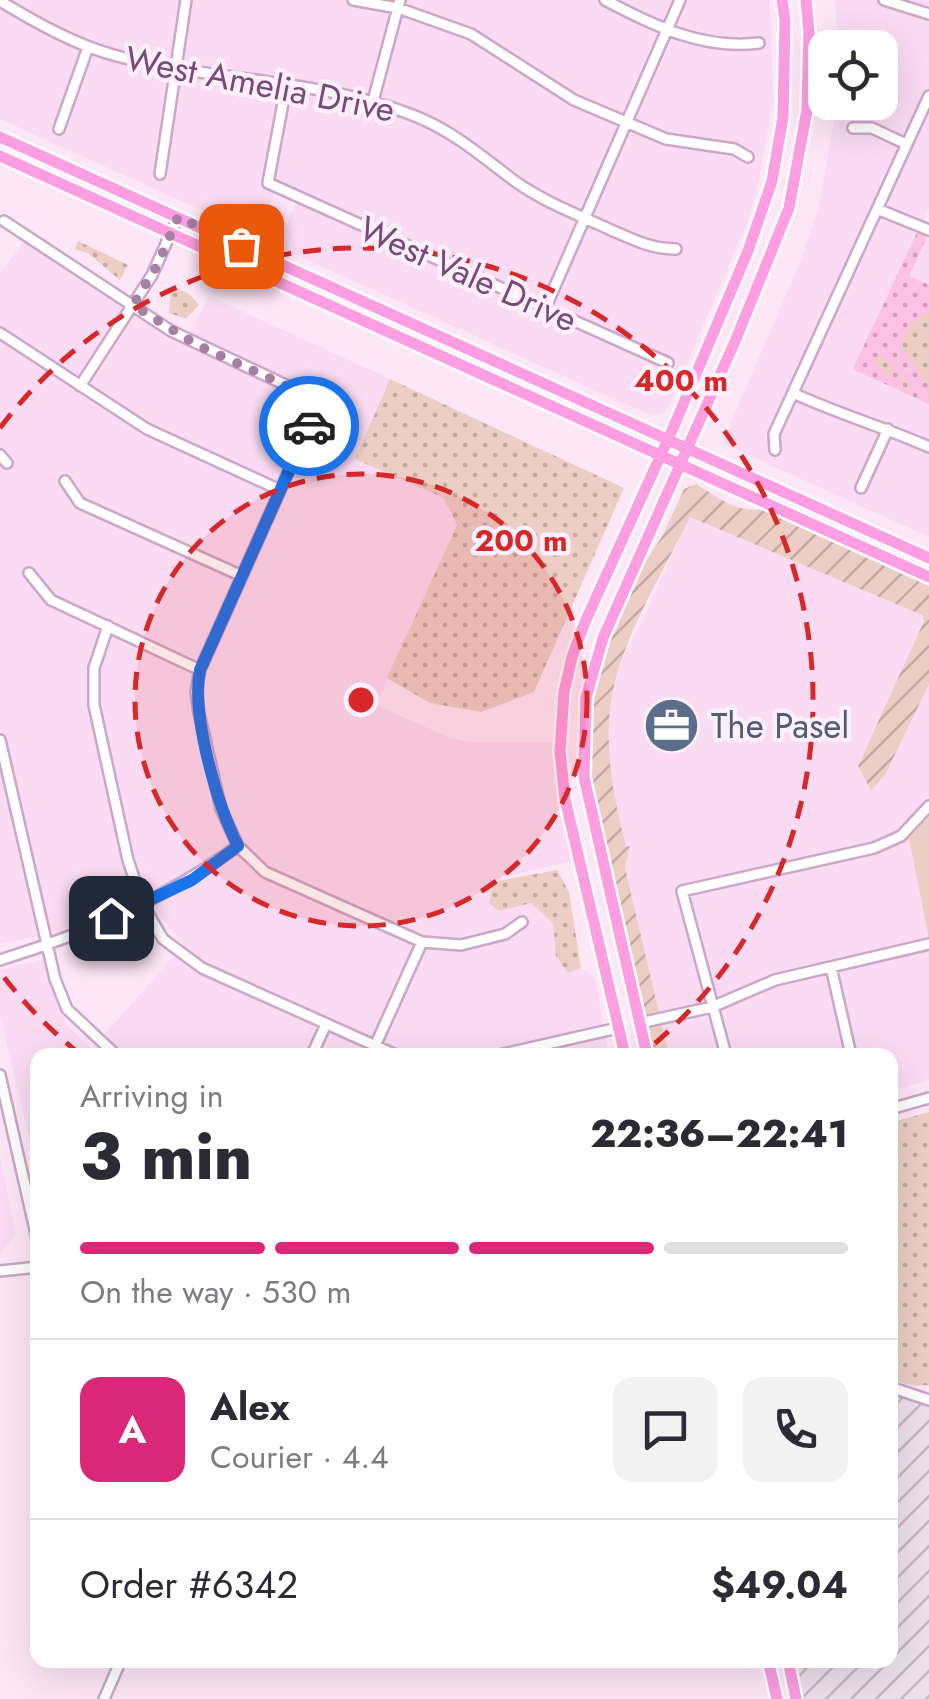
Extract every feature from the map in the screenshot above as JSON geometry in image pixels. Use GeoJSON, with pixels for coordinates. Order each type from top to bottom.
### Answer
{"type":"FeatureCollection","features":[{"type":"Feature","properties":{"kind":"main road"},"geometry":{"type":"LineString","coordinates":[[623,1048],[565,798],[562,713],[568,671],[748,251],[772,182],[782,117],[782,0]]}},
{"type":"Feature","properties":{"kind":"main road"},"geometry":{"type":"LineString","coordinates":[[645,1048],[587,798],[582,764],[583,717],[602,638],[682,464],[789,208],[807,110],[806,0]]}},
{"type":"Feature","properties":{"kind":"main road"},"geometry":{"type":"LineString","coordinates":[[0,136],[929,558]]}},
{"type":"Feature","properties":{"kind":"main road"},"geometry":{"type":"LineString","coordinates":[[0,156],[929,577]]}},
{"type":"Feature","properties":{"kind":"main road"},"geometry":{"type":"LineString","coordinates":[[562,713],[583,717]]}},
{"type":"Feature","properties":{"kind":"main road"},"geometry":{"type":"LineString","coordinates":[[770,1668],[777,1699]]}},
{"type":"Feature","properties":{"kind":"main road"},"geometry":{"type":"LineString","coordinates":[[790,1668],[796,1699]]}},
{"type":"Feature","properties":{"kind":"street"},"geometry":{"type":"LineString","coordinates":[[160,174],[186,0]]}},
{"type":"Feature","properties":{"kind":"street"},"geometry":{"type":"LineString","coordinates":[[353,0],[398,4],[470,34],[574,100],[666,139],[734,149],[748,157]]}},
{"type":"Feature","properties":{"kind":"street"},"geometry":{"type":"LineString","coordinates":[[605,0],[667,30],[703,42],[732,46],[759,43]]}},
{"type":"Feature","properties":{"kind":"street"},"geometry":{"type":"LineString","coordinates":[[545,309],[680,0]]}},
{"type":"Feature","properties":{"kind":"street"},"geometry":{"type":"LineString","coordinates":[[884,0],[929,14]]}},
{"type":"Feature","properties":{"kind":"street"},"geometry":{"type":"LineString","coordinates":[[373,101],[398,4]]}},
{"type":"Feature","properties":{"kind":"street","name":"West Amelia Drive"},"geometry":{"type":"LineString","coordinates":[[2,6],[88,47],[174,68],[373,101],[448,132],[537,195],[654,249],[676,249]]}},
{"type":"Feature","properties":{"kind":"street"},"geometry":{"type":"LineString","coordinates":[[59,129],[88,47]]}},
{"type":"Feature","properties":{"kind":"street","name":"West Vale Drive"},"geometry":{"type":"LineString","coordinates":[[286,87],[268,183],[668,363]]}},
{"type":"Feature","properties":{"kind":"street"},"geometry":{"type":"LineString","coordinates":[[776,450],[774,434],[929,96]]}},
{"type":"Feature","properties":{"kind":"street"},"geometry":{"type":"LineString","coordinates":[[852,128],[872,128],[906,144]]}},
{"type":"Feature","properties":{"kind":"street"},"geometry":{"type":"LineString","coordinates":[[876,209],[929,230]]}},
{"type":"Feature","properties":{"kind":"street"},"geometry":{"type":"LineString","coordinates":[[80,386],[158,264],[178,217]]}},
{"type":"Feature","properties":{"kind":"street"},"geometry":{"type":"LineString","coordinates":[[4,221],[197,345],[320,401],[200,670],[198,713],[221,808],[238,846],[265,872],[422,942],[461,944],[505,934],[522,922]]}},
{"type":"Feature","properties":{"kind":"street"},"geometry":{"type":"LineString","coordinates":[[0,334],[147,429],[280,490]]}},
{"type":"Feature","properties":{"kind":"street"},"geometry":{"type":"LineString","coordinates":[[794,393],[929,447]]}},
{"type":"Feature","properties":{"kind":"street"},"geometry":{"type":"LineString","coordinates":[[861,488],[888,429]]}},
{"type":"Feature","properties":{"kind":"street"},"geometry":{"type":"LineString","coordinates":[[65,482],[80,503],[242,576]]}},
{"type":"Feature","properties":{"kind":"street"},"geometry":{"type":"LineString","coordinates":[[29,573],[51,600],[200,670]]}},
{"type":"Feature","properties":{"kind":"street"},"geometry":{"type":"LineString","coordinates":[[108,626],[94,668],[94,705],[128,860],[144,905],[163,939],[202,968],[380,1048]]}},
{"type":"Feature","properties":{"kind":"street"},"geometry":{"type":"LineString","coordinates":[[0,740],[55,979],[67,1009],[108,1048]]}},
{"type":"Feature","properties":{"kind":"street"},"geometry":{"type":"LineString","coordinates":[[724,1048],[682,891],[874,848],[901,836],[929,806]]}},
{"type":"Feature","properties":{"kind":"street"},"geometry":{"type":"LineString","coordinates":[[0,960],[47,946],[144,905],[192,880],[238,846]]}},
{"type":"Feature","properties":{"kind":"street"},"geometry":{"type":"LineString","coordinates":[[375,1046],[422,942]]}},
{"type":"Feature","properties":{"kind":"street"},"geometry":{"type":"LineString","coordinates":[[640,1023],[712,1007],[775,980],[929,944]]}},
{"type":"Feature","properties":{"kind":"street"},"geometry":{"type":"LineString","coordinates":[[831,967],[848,1048]]}},
{"type":"Feature","properties":{"kind":"street"},"geometry":{"type":"LineString","coordinates":[[315,1048],[326,1024]]}},
{"type":"Feature","properties":{"kind":"street"},"geometry":{"type":"LineString","coordinates":[[554,1048],[618,1028]]}},
{"type":"Feature","properties":{"kind":"street"},"geometry":{"type":"LineString","coordinates":[[0,1075],[30,1208]]}},
{"type":"Feature","properties":{"kind":"street"},"geometry":{"type":"LineString","coordinates":[[898,1107],[929,1098]]}},
{"type":"Feature","properties":{"kind":"street"},"geometry":{"type":"LineString","coordinates":[[0,1271],[30,1269]]}},
{"type":"Feature","properties":{"kind":"street"},"geometry":{"type":"LineString","coordinates":[[898,1390],[929,1400]]}},
{"type":"Feature","properties":{"kind":"street"},"geometry":{"type":"LineString","coordinates":[[104,1699],[118,1668]]}},
{"type":"Feature","properties":{"kind":"shaded area"},"geometry":{"type":"Polygon","coordinates":[[[0,0],[770,0],[773,101],[757,190],[745,229],[666,412],[652,416],[276,246],[296,203],[275,193],[256,235],[0,119],[0,0]]]}},
{"type":"Feature","properties":{"kind":"shaded area"},"geometry":{"type":"Polygon","coordinates":[[[835,0],[929,0],[929,209],[854,368],[929,404],[929,537],[722,443],[802,258],[819,206],[834,120],[898,120],[898,30],[837,30],[835,0]]]}},
{"type":"Feature","properties":{"kind":"shaded area"},"geometry":{"type":"Polygon","coordinates":[[[918,231],[928,235],[909,276],[929,285],[929,404],[853,369],[918,231]]]}},
{"type":"Feature","properties":{"kind":"shaded area"},"geometry":{"type":"Polygon","coordinates":[[[929,234],[929,285],[909,276],[929,234]]]}},
{"type":"Feature","properties":{"kind":"shaded area"},"geometry":{"type":"Polygon","coordinates":[[[78,241],[128,265],[120,280],[89,254],[75,249],[78,241]]]}},
{"type":"Feature","properties":{"kind":"shaded area"},"geometry":{"type":"Polygon","coordinates":[[[24,242],[184,345],[209,296],[390,379],[355,459],[444,498],[457,525],[376,705],[448,737],[469,742],[554,742],[560,806],[573,861],[491,880],[489,903],[500,911],[531,902],[553,923],[556,956],[568,973],[581,968],[595,978],[608,1048],[93,1048],[184,944],[162,919],[150,892],[54,932],[0,944],[0,274],[24,242]]]}},
{"type":"Feature","properties":{"kind":"shaded area"},"geometry":{"type":"Polygon","coordinates":[[[171,286],[190,294],[199,305],[186,319],[169,313],[171,286]]]}},
{"type":"Feature","properties":{"kind":"shaded area"},"geometry":{"type":"Polygon","coordinates":[[[390,379],[624,488],[534,692],[481,712],[430,703],[387,678],[457,525],[444,498],[355,459],[390,379]]]}},
{"type":"Feature","properties":{"kind":"shaded area"},"geometry":{"type":"Polygon","coordinates":[[[696,484],[734,506],[760,509],[929,586],[929,684],[885,775],[871,790],[858,766],[924,621],[922,615],[690,517],[623,655],[609,720],[614,793],[626,847],[630,846],[625,868],[667,1048],[651,1048],[589,773],[591,700],[606,645],[641,568],[663,535],[684,489],[696,484]]]}},
{"type":"Feature","properties":{"kind":"shaded area"},"geometry":{"type":"Polygon","coordinates":[[[690,517],[921,615],[924,620],[858,766],[871,790],[929,684],[929,1080],[898,1090],[898,1048],[667,1048],[625,868],[630,847],[626,847],[610,775],[611,700],[619,669],[690,517]]]}},
{"type":"Feature","properties":{"kind":"shaded area"},"geometry":{"type":"Polygon","coordinates":[[[929,817],[929,939],[909,838],[929,817]]]}},
{"type":"Feature","properties":{"kind":"shaded area"},"geometry":{"type":"Polygon","coordinates":[[[557,870],[569,892],[581,968],[568,973],[556,956],[553,923],[531,903],[499,911],[489,903],[492,882],[557,870]]]}},
{"type":"Feature","properties":{"kind":"shaded area"},"geometry":{"type":"Polygon","coordinates":[[[43,959],[66,1025],[91,1048],[30,1048],[30,1140],[0,1017],[0,970],[43,959]]]}},
{"type":"Feature","properties":{"kind":"shaded area"},"geometry":{"type":"Polygon","coordinates":[[[929,1112],[929,1385],[898,1381],[898,1121],[929,1112]]]}},
{"type":"Feature","properties":{"kind":"shaded area"},"geometry":{"type":"Polygon","coordinates":[[[0,1157],[16,1235],[0,1254],[0,1157]]]}},
{"type":"Feature","properties":{"kind":"shaded area"},"geometry":{"type":"Polygon","coordinates":[[[898,1395],[929,1406],[929,1699],[803,1699],[798,1668],[898,1668],[898,1395]]]}},
{"type":"Feature","properties":{"kind":"sand"},"geometry":{"type":"Polygon","coordinates":[[[918,231],[928,235],[909,276],[929,285],[929,313],[910,326],[901,349],[927,383],[929,404],[909,394],[907,380],[893,371],[882,356],[876,363],[887,375],[902,379],[905,393],[853,369],[918,231]]]}},
{"type":"Feature","properties":{"kind":"way so far"},"geometry":{"type":"LineString","coordinates":[[241,246],[178,217],[158,264],[133,305],[197,345],[320,401],[309,426]]}},
{"type":"Feature","properties":{"kind":"place","name":"The Pasel"},"geometry":{"type":"Point","coordinates":[672,726]}},
{"type":"Feature","properties":{"kind":"route"},"geometry":{"type":"LineString","coordinates":[[111,918],[192,880],[238,846],[221,808],[196,692],[200,670],[309,426]]}}]}
